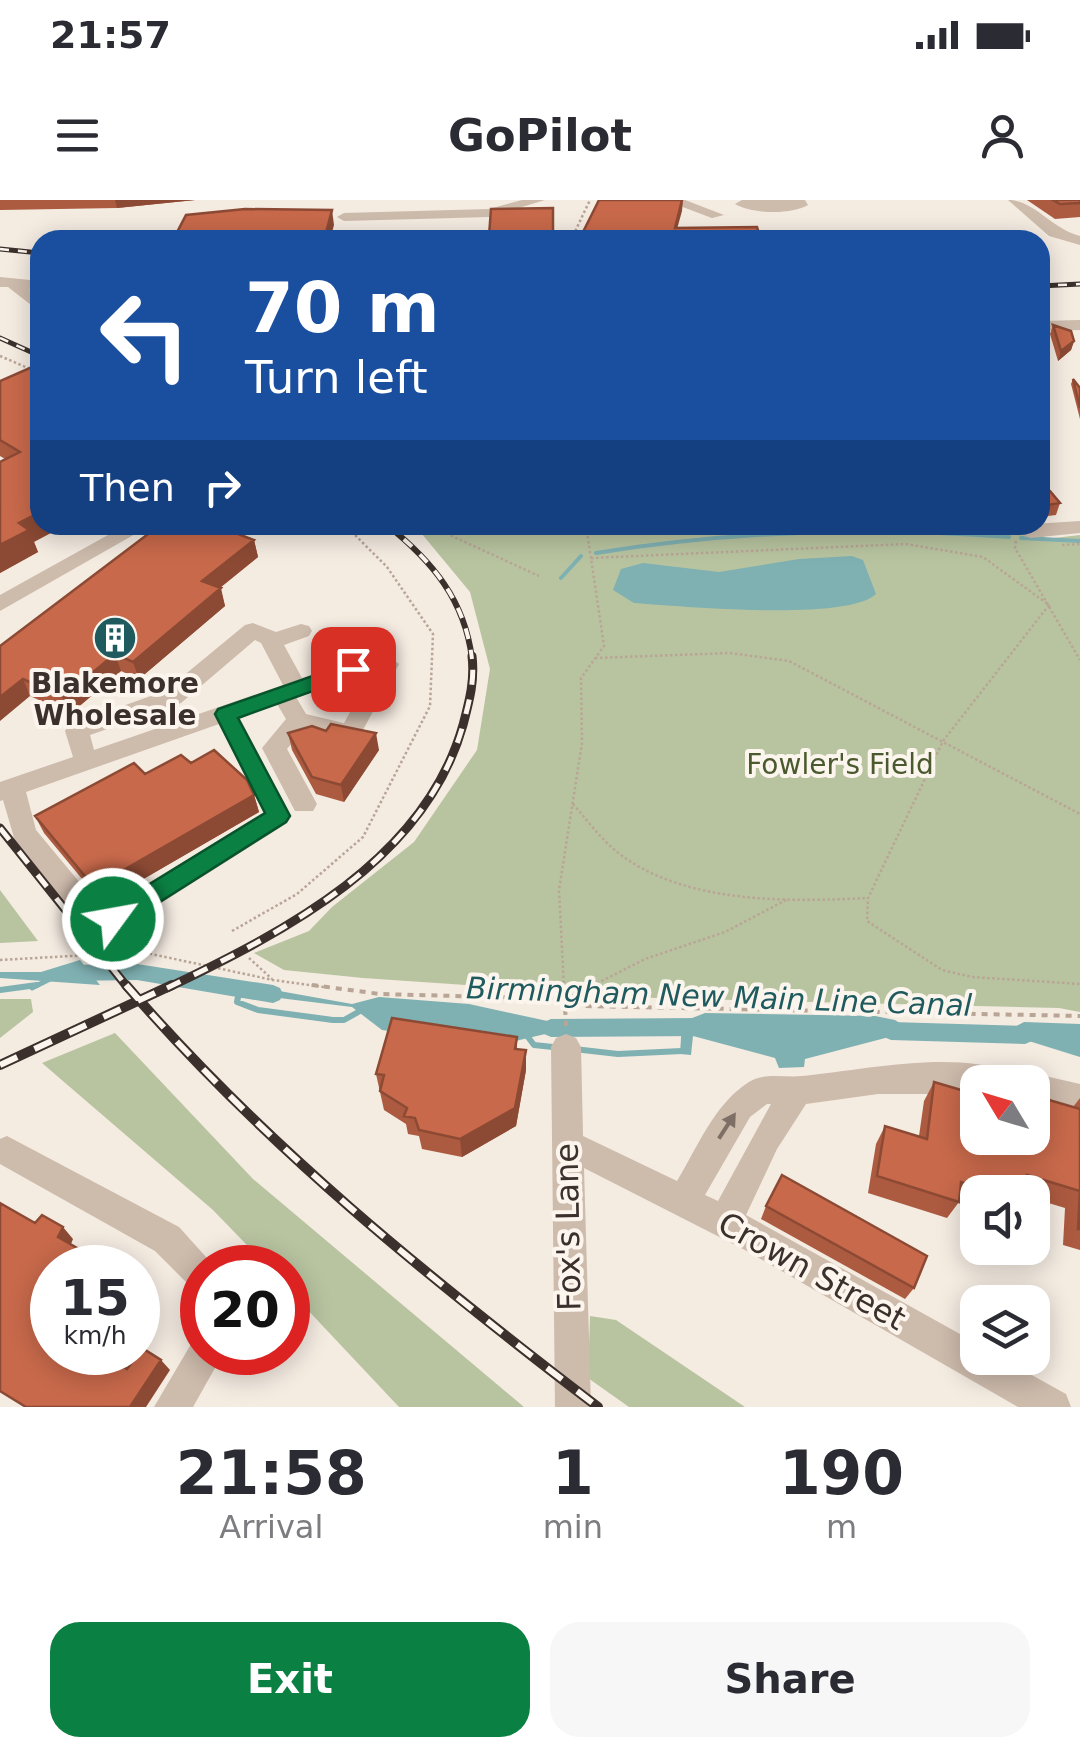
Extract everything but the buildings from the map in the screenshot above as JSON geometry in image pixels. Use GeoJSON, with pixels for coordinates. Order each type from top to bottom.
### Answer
{"type":"FeatureCollection","features":[{"type":"Feature","properties":{"kind":"street"},"geometry":{"type":"LineString","coordinates":[[344,217],[489,213],[538,200]]}},
{"type":"Feature","properties":{"kind":"street"},"geometry":{"type":"LineString","coordinates":[[671,200],[718,215]]}},
{"type":"Feature","properties":{"kind":"street"},"geometry":{"type":"LineString","coordinates":[[742,204],[801,205],[798,200]]}},
{"type":"Feature","properties":{"kind":"street"},"geometry":{"type":"LineString","coordinates":[[1015,200],[1054,232],[1080,241]]}},
{"type":"Feature","properties":{"kind":"street"},"geometry":{"type":"LineString","coordinates":[[7,283],[30,300]]}},
{"type":"Feature","properties":{"kind":"street"},"geometry":{"type":"LineString","coordinates":[[1050,326],[1076,326],[1080,344]]}},
{"type":"Feature","properties":{"kind":"street"},"geometry":{"type":"LineString","coordinates":[[1050,528],[1080,527]]}},
{"type":"Feature","properties":{"kind":"street"},"geometry":{"type":"LineString","coordinates":[[0,604],[123,535]]}},
{"type":"Feature","properties":{"kind":"street"},"geometry":{"type":"LineString","coordinates":[[86,762],[77,730],[173,697],[253,630],[274,646],[298,720]]}},
{"type":"Feature","properties":{"kind":"street"},"geometry":{"type":"LineString","coordinates":[[274,646],[301,631]]}},
{"type":"Feature","properties":{"kind":"street"},"geometry":{"type":"LineString","coordinates":[[226,714],[278,816],[113,919],[93,917],[24,834],[7,790],[353,669],[388,664],[350,733],[298,720]]}},
{"type":"Feature","properties":{"kind":"street"},"geometry":{"type":"LineString","coordinates":[[298,720],[274,748],[304,804]]}},
{"type":"Feature","properties":{"kind":"street","name":"Fox's Lane"},"geometry":{"type":"LineString","coordinates":[[566,1047],[573,1407]]}},
{"type":"Feature","properties":{"kind":"street"},"geometry":{"type":"LineString","coordinates":[[683,1202],[740,1106],[762,1090],[798,1091],[878,1080],[960,1078]]}},
{"type":"Feature","properties":{"kind":"street"},"geometry":{"type":"LineString","coordinates":[[725,1222],[766,1140],[798,1091]]}},
{"type":"Feature","properties":{"kind":"street"},"geometry":{"type":"LineString","coordinates":[[1050,1091],[1080,1098]]}},
{"type":"Feature","properties":{"kind":"street","name":"Crown Street"},"geometry":{"type":"LineString","coordinates":[[566,1143],[725,1222],[1054,1407]]}},
{"type":"Feature","properties":{"kind":"street"},"geometry":{"type":"LineString","coordinates":[[7,1151],[168,1239],[180,1251]]}},
{"type":"Feature","properties":{"kind":"street"},"geometry":{"type":"LineString","coordinates":[[172,1407],[192,1375]]}},
{"type":"Feature","properties":{"kind":"path"},"geometry":{"type":"LineString","coordinates":[[575,230],[590,200]]}},
{"type":"Feature","properties":{"kind":"path"},"geometry":{"type":"LineString","coordinates":[[0,356],[30,370]]}},
{"type":"Feature","properties":{"kind":"path"},"geometry":{"type":"LineString","coordinates":[[232,931],[297,894],[363,837],[430,706],[433,634],[386,567],[356,535]]}},
{"type":"Feature","properties":{"kind":"path"},"geometry":{"type":"LineString","coordinates":[[450,535],[539,576]]}},
{"type":"Feature","properties":{"kind":"path"},"geometry":{"type":"LineString","coordinates":[[566,1010],[559,890],[582,743],[581,678],[604,646],[588,535]]}},
{"type":"Feature","properties":{"kind":"path"},"geometry":{"type":"LineString","coordinates":[[1017,535],[1016,548],[1080,660]]}},
{"type":"Feature","properties":{"kind":"path"},"geometry":{"type":"LineString","coordinates":[[592,558],[906,544],[983,558],[1049,605]]}},
{"type":"Feature","properties":{"kind":"path"},"geometry":{"type":"LineString","coordinates":[[1049,605],[942,741],[868,898],[868,921],[942,970],[1080,984]]}},
{"type":"Feature","properties":{"kind":"path"},"geometry":{"type":"LineString","coordinates":[[595,658],[730,653],[789,661],[1080,814]]}},
{"type":"Feature","properties":{"kind":"path"},"geometry":{"type":"LineString","coordinates":[[572,803],[622,856],[657,877],[711,891],[868,898]]}},
{"type":"Feature","properties":{"kind":"path"},"geometry":{"type":"LineString","coordinates":[[566,998],[646,959],[725,932],[791,897]]}},
{"type":"Feature","properties":{"kind":"path"},"geometry":{"type":"LineString","coordinates":[[0,960],[142,952],[274,980],[380,994],[566,998],[581,1006],[1080,1016]]}},
{"type":"Feature","properties":{"kind":"path"},"geometry":{"type":"LineString","coordinates":[[249,958],[274,980]]}},
{"type":"Feature","properties":{"kind":"green space","name":"Fowler's Field"},"geometry":{"type":"Polygon","coordinates":[[[423,535],[1043,535],[1046,539],[1080,535],[1080,1012],[1059,1008],[655,998],[363,978],[284,970],[254,953],[309,931],[332,907],[414,842],[477,750],[490,669],[470,592],[423,535]]]}},
{"type":"Feature","properties":{"kind":"green space"},"geometry":{"type":"Polygon","coordinates":[[[0,890],[38,941],[0,943],[0,890]]]}},
{"type":"Feature","properties":{"kind":"green space"},"geometry":{"type":"Polygon","coordinates":[[[0,999],[31,999],[33,1012],[0,1038],[0,999]]]}},
{"type":"Feature","properties":{"kind":"green space"},"geometry":{"type":"Polygon","coordinates":[[[115,1033],[253,1179],[524,1407],[399,1407],[310,1312],[310,1245],[247,1245],[213,1210],[42,1063],[115,1033]]]}},
{"type":"Feature","properties":{"kind":"green space"},"geometry":{"type":"Polygon","coordinates":[[[590,1316],[616,1320],[745,1407],[629,1407],[588,1378],[590,1316]]]}},
{"type":"Feature","properties":{"kind":"water"},"geometry":{"type":"Polygon","coordinates":[[[852,556],[863,560],[876,594],[859,603],[832,608],[761,610],[634,603],[613,590],[621,569],[643,563],[719,572],[799,559],[852,556]]]}},
{"type":"Feature","properties":{"kind":"water"},"geometry":{"type":"Polygon","coordinates":[[[80,960],[100,985],[0,978],[0,972],[41,972],[80,960]]]}},
{"type":"Feature","properties":{"kind":"water"},"geometry":{"type":"Polygon","coordinates":[[[257,987],[352,1004],[379,997],[469,1004],[575,1027],[494,1046],[382,1030],[352,1007],[255,995],[234,999],[257,987]]]}},
{"type":"Feature","properties":{"kind":"water"},"geometry":{"type":"Polygon","coordinates":[[[705,1013],[875,1016],[895,1020],[912,1031],[805,1059],[804,1067],[779,1068],[775,1058],[693,1036],[691,1055],[680,1054],[682,1022],[705,1013]]]}},
{"type":"Feature","properties":{"kind":"water"},"geometry":{"type":"Polygon","coordinates":[[[1024,1022],[1080,1024],[1080,1057],[1003,1033],[1024,1022]]]}},
{"type":"Feature","properties":{"kind":"waterway"},"geometry":{"type":"LineString","coordinates":[[596,553],[751,535]]}},
{"type":"Feature","properties":{"kind":"waterway"},"geometry":{"type":"LineString","coordinates":[[967,535],[1009,537]]}},
{"type":"Feature","properties":{"kind":"waterway"},"geometry":{"type":"LineString","coordinates":[[1021,538],[1080,541]]}},
{"type":"Feature","properties":{"kind":"waterway"},"geometry":{"type":"LineString","coordinates":[[561,578],[581,556]]}},
{"type":"Feature","properties":{"kind":"waterway","name":"Birmingham New Main Line Canal"},"geometry":{"type":"LineString","coordinates":[[65,973],[137,972],[273,994]]}},
{"type":"Feature","properties":{"kind":"waterway"},"geometry":{"type":"LineString","coordinates":[[32,988],[50,979]]}},
{"type":"Feature","properties":{"kind":"waterway"},"geometry":{"type":"LineString","coordinates":[[0,990],[37,985]]}},
{"type":"Feature","properties":{"kind":"waterway"},"geometry":{"type":"LineString","coordinates":[[240,988],[237,1002],[258,1010],[333,1020],[344,1020],[360,1011]]}},
{"type":"Feature","properties":{"kind":"waterway","name":"Birmingham New Main Line Canal"},"geometry":{"type":"LineString","coordinates":[[551,1028],[700,1027]]}},
{"type":"Feature","properties":{"kind":"waterway","name":"Birmingham New Main Line Canal"},"geometry":{"type":"LineString","coordinates":[[891,1031],[1025,1035]]}},
{"type":"Feature","properties":{"kind":"waterway"},"geometry":{"type":"LineString","coordinates":[[525,1033],[534,1045],[553,1047]]}},
{"type":"Feature","properties":{"kind":"waterway"},"geometry":{"type":"LineString","coordinates":[[574,1049],[618,1054],[682,1051]]}},
{"type":"Feature","properties":{"kind":"railway"},"geometry":{"type":"LineString","coordinates":[[0,249],[30,252]]}},
{"type":"Feature","properties":{"kind":"railway"},"geometry":{"type":"LineString","coordinates":[[1050,286],[1080,284]]}},
{"type":"Feature","properties":{"kind":"railway"},"geometry":{"type":"LineString","coordinates":[[0,338],[30,352]]}},
{"type":"Feature","properties":{"kind":"railway"},"geometry":{"type":"LineString","coordinates":[[398,535],[444,583],[462,618],[472,659]]}},
{"type":"Feature","properties":{"kind":"railway"},"geometry":{"type":"LineString","coordinates":[[167,988],[303,915],[384,853],[417,815],[444,773],[463,725],[472,683],[472,659]]}},
{"type":"Feature","properties":{"kind":"railway"},"geometry":{"type":"LineString","coordinates":[[0,828],[128,988]]}},
{"type":"Feature","properties":{"kind":"railway"},"geometry":{"type":"LineString","coordinates":[[126,985],[140,1000]]}},
{"type":"Feature","properties":{"kind":"railway"},"geometry":{"type":"LineString","coordinates":[[140,1000],[172,985]]}},
{"type":"Feature","properties":{"kind":"railway"},"geometry":{"type":"LineString","coordinates":[[0,1065],[140,1000]]}},
{"type":"Feature","properties":{"kind":"railway"},"geometry":{"type":"LineString","coordinates":[[140,1000],[235,1101],[351,1208],[598,1407]]}},
{"type":"Feature","properties":{"kind":"place","name":"Blakemore Wholesale"},"geometry":{"type":"Point","coordinates":[115,638]}},
{"type":"Feature","properties":{"kind":"route"},"geometry":{"type":"LineString","coordinates":[[113,919],[278,816],[226,714],[353,669]]}}]}
